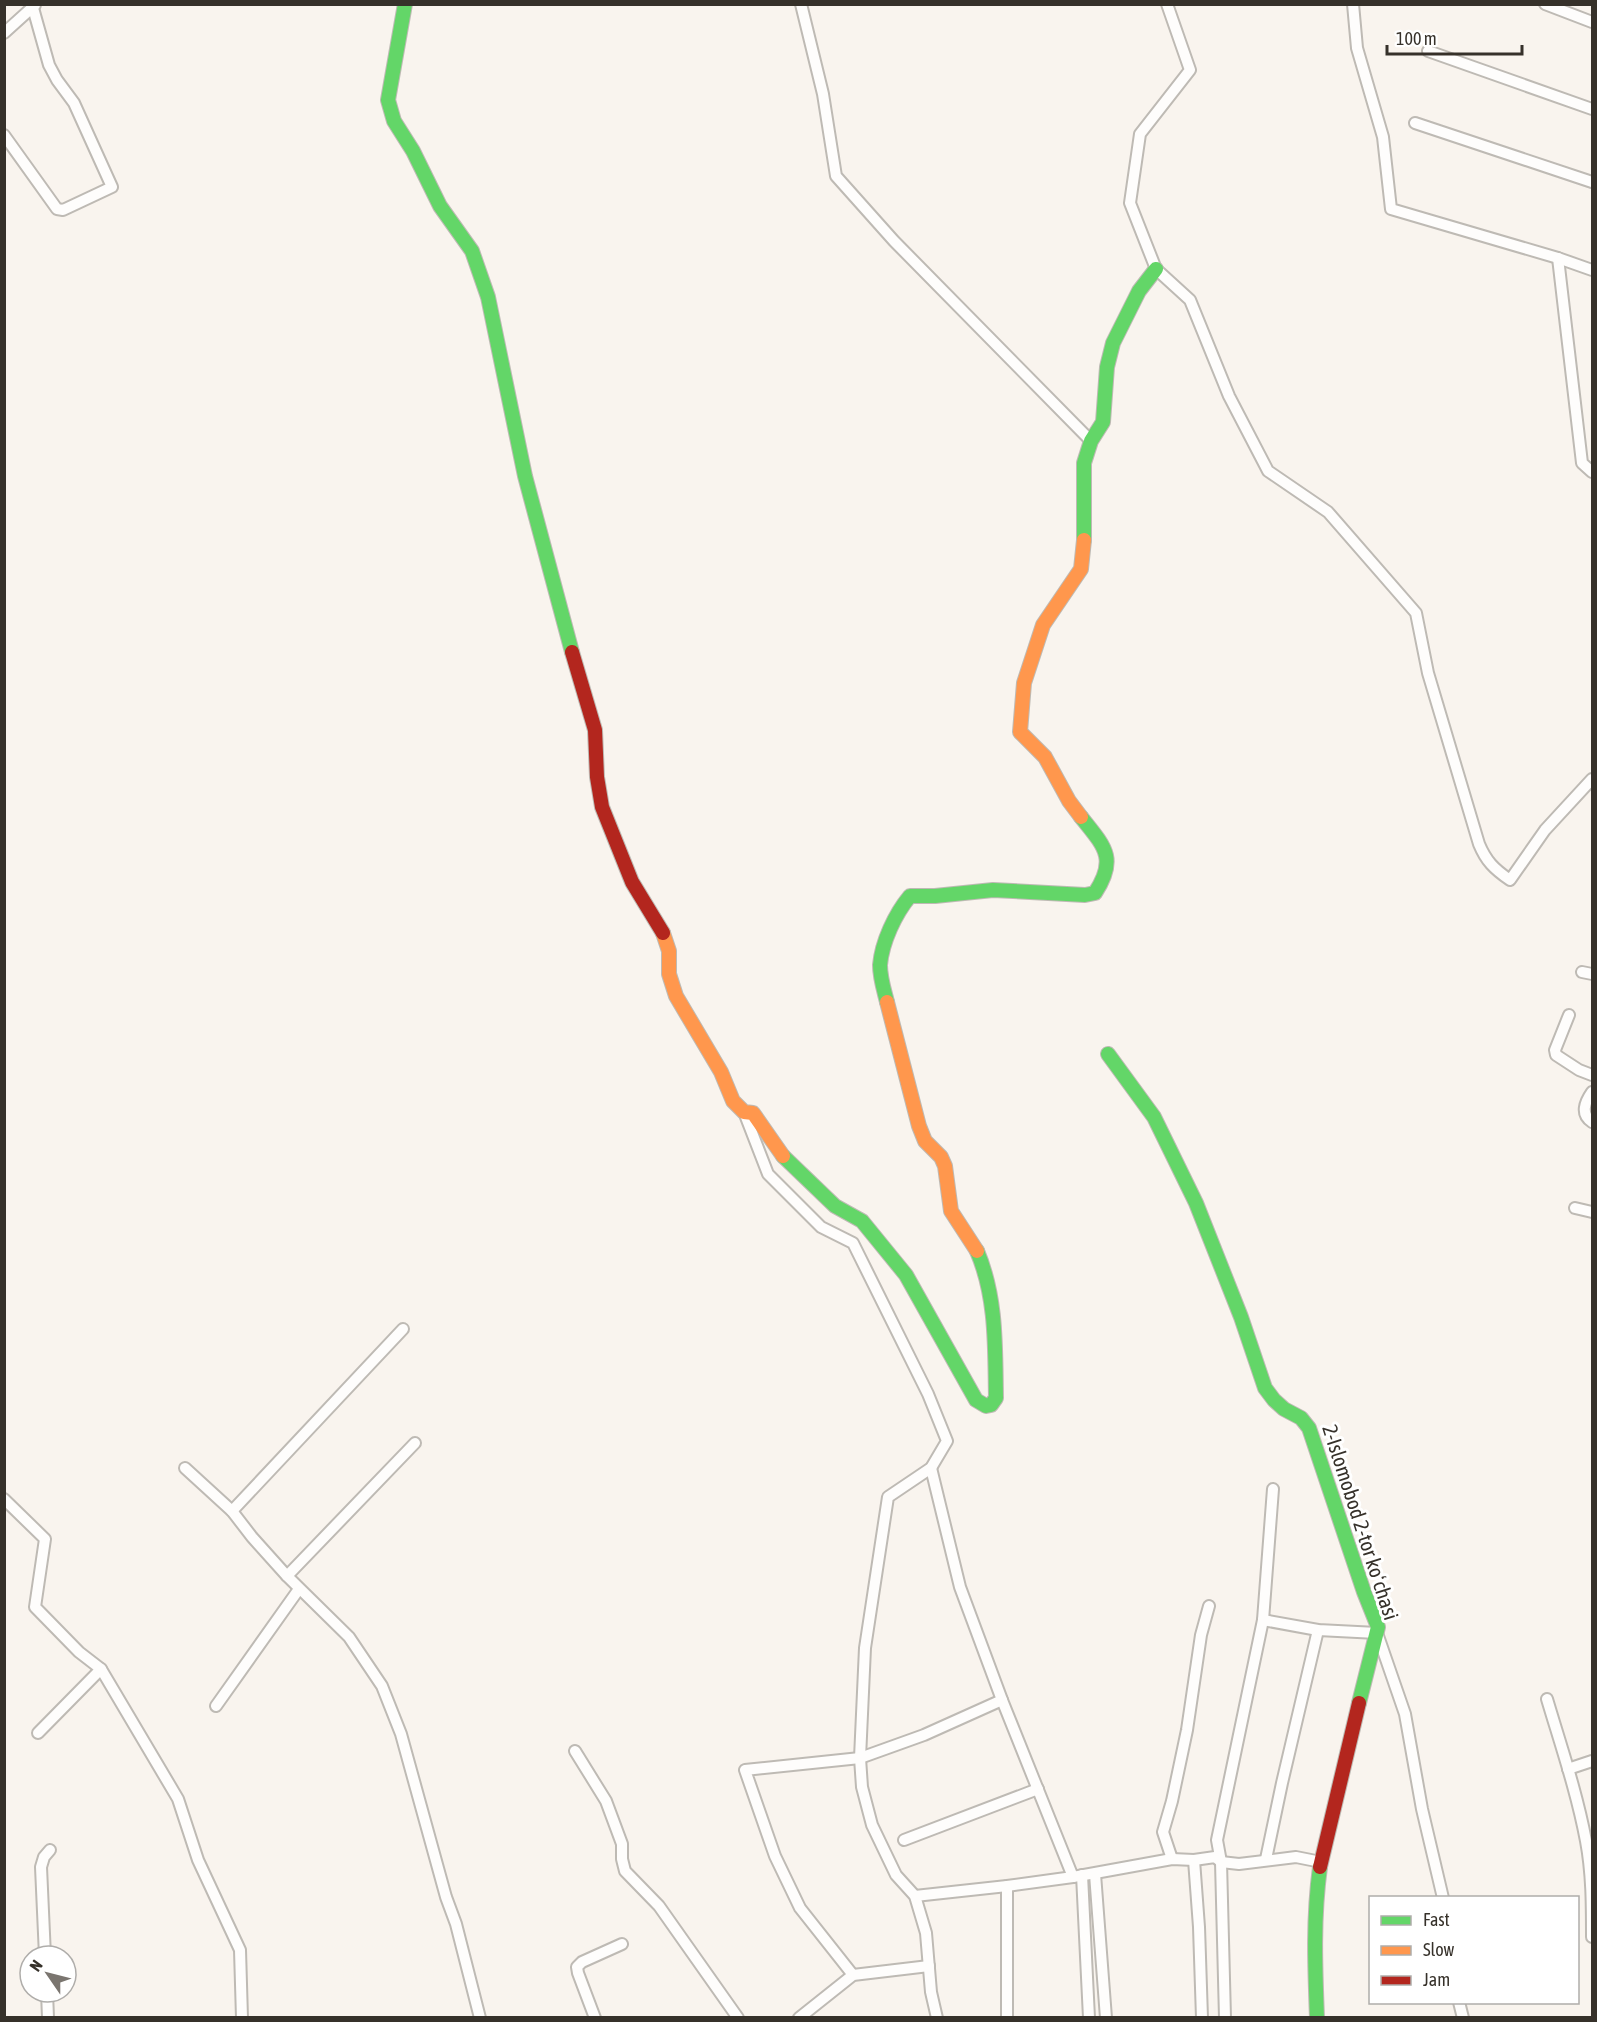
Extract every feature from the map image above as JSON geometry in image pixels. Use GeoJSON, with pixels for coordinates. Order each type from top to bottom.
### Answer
{"type":"FeatureCollection","features":[{"type":"Feature","properties":{"kind":"street"},"geometry":{"type":"LineString","coordinates":[[405,4],[388,100],[394,121],[413,151],[440,206],[472,251],[488,297],[525,476],[595,730],[597,777],[602,807],[632,882],[666,937],[669,951],[669,974],[676,996],[721,1072],[733,1101],[744,1112],[768,1174],[821,1227],[853,1243],[928,1394],[946,1441],[945,1447],[931,1468],[888,1497],[865,1648],[860,1758],[862,1787],[872,1825],[896,1875],[915,1896],[927,1933],[931,1992],[937,2018]]}},
{"type":"Feature","properties":{"kind":"street"},"geometry":{"type":"LineString","coordinates":[[801,4],[823,94],[836,176],[894,241],[1091,441]]}},
{"type":"Feature","properties":{"kind":"street"},"geometry":{"type":"LineString","coordinates":[[1167,4],[1190,70],[1140,134],[1130,203],[1156,269],[1190,300],[1229,396],[1268,471],[1328,512],[1416,613],[1428,673],[1479,844],[1493,868],[1510,880],[1545,830],[1593,779]]}},
{"type":"Feature","properties":{"kind":"street"},"geometry":{"type":"LineString","coordinates":[[1353,4],[1357,48],[1383,137],[1388,164],[1391,209],[1593,270]]}},
{"type":"Feature","properties":{"kind":"street"},"geometry":{"type":"LineString","coordinates":[[1545,4],[1593,22]]}},
{"type":"Feature","properties":{"kind":"street"},"geometry":{"type":"LineString","coordinates":[[4,33],[34,6],[50,65],[57,80],[74,102],[112,187],[63,210],[57,209],[4,135]]}},
{"type":"Feature","properties":{"kind":"street"},"geometry":{"type":"LineString","coordinates":[[1428,51],[1593,109]]}},
{"type":"Feature","properties":{"kind":"street"},"geometry":{"type":"LineString","coordinates":[[1415,123],[1593,182]]}},
{"type":"Feature","properties":{"kind":"street"},"geometry":{"type":"LineString","coordinates":[[1558,258],[1582,463],[1593,472]]}},
{"type":"Feature","properties":{"kind":"street"},"geometry":{"type":"LineString","coordinates":[[744,1112],[753,1113],[783,1156],[835,1206],[862,1221],[871,1230],[892,1261],[906,1275],[976,1400],[986,1406],[992,1405],[996,1398],[995,1331],[989,1282],[978,1252],[951,1211],[945,1166],[941,1157],[925,1141],[918,1126],[900,1046],[882,983],[880,967],[882,951],[900,908],[910,896],[935,896],[993,890],[1085,895],[1095,893],[1101,884],[1108,866],[1104,846],[1069,801],[1045,757],[1020,732],[1024,682],[1043,625],[1081,569],[1084,545],[1083,463],[1091,441],[1103,422],[1107,367],[1113,343],[1139,291],[1156,269]]}},
{"type":"Feature","properties":{"kind":"street"},"geometry":{"type":"LineString","coordinates":[[1569,1015],[1555,1050],[1556,1055],[1593,1076]]}},
{"type":"Feature","properties":{"kind":"street","name":"2-Islomobod 2-tor koʻchasi"},"geometry":{"type":"LineString","coordinates":[[1108,1054],[1154,1118],[1196,1203],[1242,1317],[1265,1388],[1274,1400],[1284,1409],[1301,1418],[1309,1428],[1378,1627],[1321,1862],[1314,1940],[1317,2018]]}},
{"type":"Feature","properties":{"kind":"street"},"geometry":{"type":"LineString","coordinates":[[1593,1092],[1586,1100],[1585,1111],[1587,1119],[1593,1122]]}},
{"type":"Feature","properties":{"kind":"street"},"geometry":{"type":"LineString","coordinates":[[1575,1208],[1593,1212]]}},
{"type":"Feature","properties":{"kind":"street"},"geometry":{"type":"LineString","coordinates":[[232,1511],[403,1329]]}},
{"type":"Feature","properties":{"kind":"street"},"geometry":{"type":"LineString","coordinates":[[287,1576],[415,1443]]}},
{"type":"Feature","properties":{"kind":"street"},"geometry":{"type":"LineString","coordinates":[[185,1468],[232,1511],[287,1576],[349,1637],[382,1686],[400,1734],[446,1897],[456,1924],[480,2018]]}},
{"type":"Feature","properties":{"kind":"street"},"geometry":{"type":"LineString","coordinates":[[931,1468],[960,1587],[1038,1789],[1078,1876],[1089,2018]]}},
{"type":"Feature","properties":{"kind":"street"},"geometry":{"type":"LineString","coordinates":[[1225,2018],[1221,1862],[1217,1840],[1263,1620],[1273,1489]]}},
{"type":"Feature","properties":{"kind":"street"},"geometry":{"type":"LineString","coordinates":[[4,1499],[45,1539],[35,1607],[79,1652],[101,1669],[178,1799],[198,1860],[238,1945],[241,1960],[242,2018]]}},
{"type":"Feature","properties":{"kind":"street"},"geometry":{"type":"LineString","coordinates":[[216,1706],[299,1588]]}},
{"type":"Feature","properties":{"kind":"street"},"geometry":{"type":"LineString","coordinates":[[1172,1859],[1163,1832],[1187,1730],[1201,1635],[1209,1606]]}},
{"type":"Feature","properties":{"kind":"street"},"geometry":{"type":"LineString","coordinates":[[1263,1620],[1318,1630],[1377,1633],[1405,1714],[1422,1809],[1443,1896]]}},
{"type":"Feature","properties":{"kind":"street"},"geometry":{"type":"LineString","coordinates":[[1266,1859],[1318,1630]]}},
{"type":"Feature","properties":{"kind":"street"},"geometry":{"type":"LineString","coordinates":[[38,1733],[101,1669]]}},
{"type":"Feature","properties":{"kind":"street"},"geometry":{"type":"LineString","coordinates":[[1547,1699],[1568,1769],[1586,1842],[1591,1881],[1593,1937]]}},
{"type":"Feature","properties":{"kind":"street"},"geometry":{"type":"LineString","coordinates":[[853,1975],[800,1908],[775,1856],[745,1770],[860,1758],[924,1735],[1002,1700]]}},
{"type":"Feature","properties":{"kind":"street"},"geometry":{"type":"LineString","coordinates":[[575,1751],[606,1802],[622,1844],[625,1871],[659,1906],[738,2018]]}},
{"type":"Feature","properties":{"kind":"street"},"geometry":{"type":"LineString","coordinates":[[1568,1769],[1593,1761]]}},
{"type":"Feature","properties":{"kind":"street"},"geometry":{"type":"LineString","coordinates":[[904,1840],[1038,1789]]}},
{"type":"Feature","properties":{"kind":"street"},"geometry":{"type":"LineString","coordinates":[[44,1944],[41,1867],[44,1857],[50,1850]]}},
{"type":"Feature","properties":{"kind":"street"},"geometry":{"type":"LineString","coordinates":[[915,1896],[1008,1887],[1095,1874],[1172,1859],[1194,1860],[1215,1857],[1221,1862],[1239,1864],[1296,1857],[1321,1862]]}},
{"type":"Feature","properties":{"kind":"street"},"geometry":{"type":"LineString","coordinates":[[1194,1860],[1202,2018]]}},
{"type":"Feature","properties":{"kind":"street"},"geometry":{"type":"LineString","coordinates":[[1095,1874],[1106,2018]]}},
{"type":"Feature","properties":{"kind":"street"},"geometry":{"type":"LineString","coordinates":[[1007,2018],[1008,1887]]}},
{"type":"Feature","properties":{"kind":"street"},"geometry":{"type":"LineString","coordinates":[[595,2018],[577,1967],[582,1962],[622,1944]]}},
{"type":"Feature","properties":{"kind":"street"},"geometry":{"type":"LineString","coordinates":[[798,2018],[853,1975],[929,1966]]}},
{"type":"Feature","properties":{"kind":"traffic: fast"},"geometry":{"type":"LineString","coordinates":[[405,4],[388,100],[394,121],[413,151],[440,206],[472,251],[488,297],[525,476],[572,652]]}},
{"type":"Feature","properties":{"kind":"traffic: fast"},"geometry":{"type":"LineString","coordinates":[[1084,540],[1084,463],[1091,441],[1103,422],[1107,367],[1113,343],[1139,291],[1156,269]]}},
{"type":"Feature","properties":{"kind":"traffic: fast"},"geometry":{"type":"LineString","coordinates":[[887,1002],[881,975],[881,956],[890,929],[910,896],[935,896],[993,890],[1085,895],[1095,893],[1102,881],[1107,861],[1102,845],[1081,817]]}},
{"type":"Feature","properties":{"kind":"traffic: fast"},"geometry":{"type":"LineString","coordinates":[[1108,1054],[1154,1117],[1196,1203],[1241,1317],[1265,1388],[1274,1400],[1284,1409],[1301,1418],[1309,1428],[1378,1627],[1359,1703]]}},
{"type":"Feature","properties":{"kind":"traffic: fast"},"geometry":{"type":"LineString","coordinates":[[783,1156],[835,1206],[862,1221],[906,1275],[976,1400],[986,1406],[991,1405],[996,1398],[995,1342],[992,1305],[984,1269],[977,1251]]}},
{"type":"Feature","properties":{"kind":"traffic: fast"},"geometry":{"type":"LineString","coordinates":[[1317,2018],[1315,1924],[1320,1867]]}},
{"type":"Feature","properties":{"kind":"traffic: slow"},"geometry":{"type":"LineString","coordinates":[[1081,817],[1069,801],[1045,757],[1020,732],[1024,683],[1043,625],[1081,569],[1084,540]]}},
{"type":"Feature","properties":{"kind":"traffic: slow"},"geometry":{"type":"LineString","coordinates":[[663,933],[669,951],[669,974],[676,996],[721,1072],[733,1101],[744,1112],[753,1113],[783,1156]]}},
{"type":"Feature","properties":{"kind":"traffic: slow"},"geometry":{"type":"LineString","coordinates":[[887,1002],[919,1126],[925,1141],[941,1157],[945,1166],[951,1211],[977,1251]]}},
{"type":"Feature","properties":{"kind":"traffic: jam"},"geometry":{"type":"LineString","coordinates":[[572,652],[595,730],[597,777],[602,807],[632,882],[663,933]]}},
{"type":"Feature","properties":{"kind":"traffic: jam"},"geometry":{"type":"LineString","coordinates":[[1320,1867],[1359,1703]]}}]}
